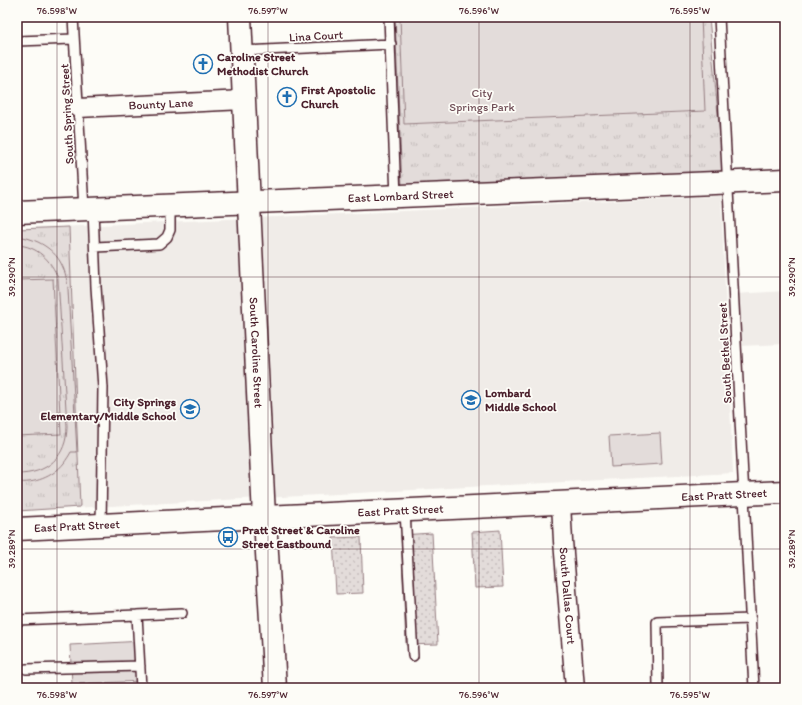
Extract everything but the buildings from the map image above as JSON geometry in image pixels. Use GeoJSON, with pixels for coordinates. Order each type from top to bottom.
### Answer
{"type":"FeatureCollection","features":[{"type":"Feature","properties":{"kind":"main road","name":"South Caroline Street"},"geometry":{"type":"LineString","coordinates":[[240,17],[264,518],[275,688]]}},
{"type":"Feature","properties":{"kind":"main road","name":"East Lombard Street"},"geometry":{"type":"LineString","coordinates":[[17,212],[785,180]]}},
{"type":"Feature","properties":{"kind":"main road","name":"East Pratt Street"},"geometry":{"type":"LineString","coordinates":[[17,529],[785,492]]}},
{"type":"Feature","properties":{"kind":"street","name":"Bounty Lane"},"geometry":{"type":"LineString","coordinates":[[78,108],[244,100]]}},
{"type":"Feature","properties":{"kind":"street","name":"South Dallas Court"},"geometry":{"type":"LineString","coordinates":[[561,503],[574,688]]}},
{"type":"Feature","properties":{"kind":"lane","name":"South Spring Street"},"geometry":{"type":"LineString","coordinates":[[73,17],[78,108],[89,209],[95,247],[96,287],[103,388],[101,525]]}},
{"type":"Feature","properties":{"kind":"lane"},"geometry":{"type":"LineString","coordinates":[[389,17],[396,197]]}},
{"type":"Feature","properties":{"kind":"lane","name":"South Bethel Street"},"geometry":{"type":"LineString","coordinates":[[719,17],[754,688]]}},
{"type":"Feature","properties":{"kind":"lane"},"geometry":{"type":"LineString","coordinates":[[17,41],[74,39]]}},
{"type":"Feature","properties":{"kind":"lane","name":"Lina Court"},"geometry":{"type":"LineString","coordinates":[[242,51],[391,44]]}},
{"type":"Feature","properties":{"kind":"lane"},"geometry":{"type":"LineString","coordinates":[[95,247],[158,244],[167,237],[170,230],[170,206]]}},
{"type":"Feature","properties":{"kind":"lane"},"geometry":{"type":"LineString","coordinates":[[405,511],[414,656]]}},
{"type":"Feature","properties":{"kind":"lane"},"geometry":{"type":"LineString","coordinates":[[17,620],[182,613]]}},
{"type":"Feature","properties":{"kind":"lane"},"geometry":{"type":"LineString","coordinates":[[137,614],[141,688]]}},
{"type":"Feature","properties":{"kind":"lane"},"geometry":{"type":"LineString","coordinates":[[658,688],[657,622],[751,619]]}},
{"type":"Feature","properties":{"kind":"lane"},"geometry":{"type":"LineString","coordinates":[[26,669],[140,666]]}},
{"type":"Feature","properties":{"kind":"shaded area"},"geometry":{"type":"Polygon","coordinates":[[[721,196],[733,473],[17,511],[17,229],[721,196]]]}},
{"type":"Feature","properties":{"kind":"shaded area"},"geometry":{"type":"Polygon","coordinates":[[[785,291],[785,344],[737,346],[734,294],[785,291]]]}},
{"type":"Feature","properties":{"kind":"green space","name":"City Springs Park"},"geometry":{"type":"Polygon","coordinates":[[[395,17],[709,17],[723,169],[718,173],[402,187],[395,17]]]}},
{"type":"Feature","properties":{"kind":"green space"},"geometry":{"type":"Polygon","coordinates":[[[400,17],[701,17],[705,111],[404,124],[400,17]]]}},
{"type":"Feature","properties":{"kind":"green space"},"geometry":{"type":"Polygon","coordinates":[[[69,227],[80,507],[17,511],[17,229],[69,227]]]}},
{"type":"Feature","properties":{"kind":"green space"},"geometry":{"type":"Polygon","coordinates":[[[17,236],[38,242],[51,250],[60,261],[67,281],[77,452],[71,452],[60,468],[49,476],[30,482],[17,482],[17,474],[37,471],[53,462],[63,447],[67,426],[58,278],[51,265],[42,255],[31,248],[17,245],[17,236]]]}},
{"type":"Feature","properties":{"kind":"green space"},"geometry":{"type":"Polygon","coordinates":[[[53,279],[61,434],[17,436],[17,280],[53,279]]]}},
{"type":"Feature","properties":{"kind":"green space"},"geometry":{"type":"Polygon","coordinates":[[[660,433],[662,464],[611,467],[609,436],[660,433]]]}},
{"type":"Feature","properties":{"kind":"green space"},"geometry":{"type":"Polygon","coordinates":[[[500,530],[503,587],[475,588],[472,532],[500,530]]]}},
{"type":"Feature","properties":{"kind":"green space"},"geometry":{"type":"Polygon","coordinates":[[[432,533],[438,644],[406,645],[401,535],[432,533]]]}},
{"type":"Feature","properties":{"kind":"green space"},"geometry":{"type":"Polygon","coordinates":[[[361,537],[363,593],[336,594],[333,538],[361,537]]]}},
{"type":"Feature","properties":{"kind":"green space"},"geometry":{"type":"Polygon","coordinates":[[[143,641],[145,681],[72,684],[70,645],[143,641]]]}},
{"type":"Feature","properties":{"kind":"place","name":"Caroline Street Methodist Church"},"geometry":{"type":"Point","coordinates":[203,64]}},
{"type":"Feature","properties":{"kind":"place","name":"First Apostolic Church"},"geometry":{"type":"Point","coordinates":[287,97]}},
{"type":"Feature","properties":{"kind":"place","name":"Lombard Middle School"},"geometry":{"type":"Point","coordinates":[471,400]}},
{"type":"Feature","properties":{"kind":"place","name":"City Springs Elementary/Middle School"},"geometry":{"type":"Point","coordinates":[190,409]}},
{"type":"Feature","properties":{"kind":"place","name":"Pratt Street & Caroline Street Eastbound"},"geometry":{"type":"Point","coordinates":[228,537]}}]}
